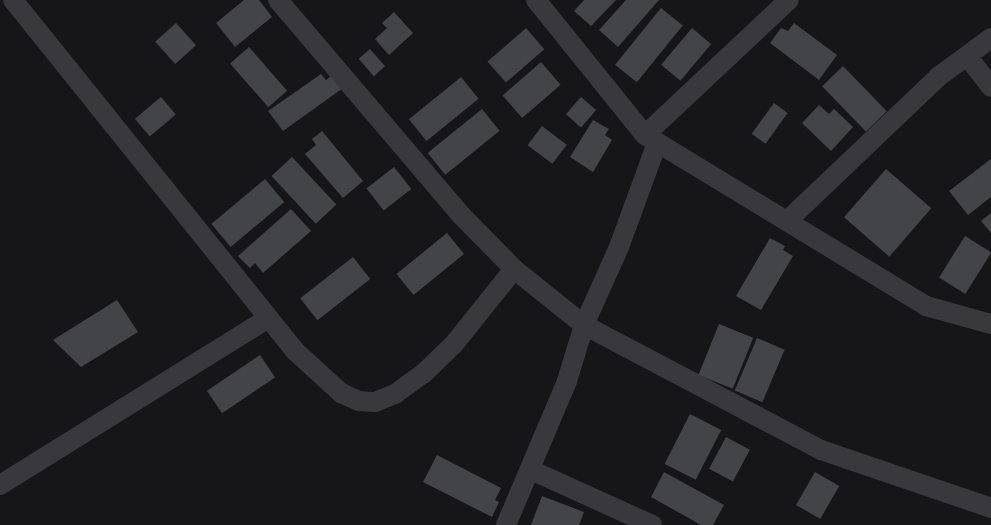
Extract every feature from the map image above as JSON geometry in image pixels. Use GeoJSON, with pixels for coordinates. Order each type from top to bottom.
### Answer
{"type":"FeatureCollection","features":[{"type":"Feature","properties":{"kind":"street"},"geometry":{"type":"LineString","coordinates":[[13,0],[294,350],[341,393],[359,401],[375,402],[395,394],[424,374],[454,344],[514,270]]}},
{"type":"Feature","properties":{"kind":"street"},"geometry":{"type":"LineString","coordinates":[[536,0],[651,139],[926,306],[991,324]]}},
{"type":"Feature","properties":{"kind":"street"},"geometry":{"type":"LineString","coordinates":[[506,525],[531,470],[566,381],[584,325],[619,247],[651,139],[789,0]]}},
{"type":"Feature","properties":{"kind":"street"},"geometry":{"type":"LineString","coordinates":[[288,3],[461,216],[514,270],[584,325],[821,450],[991,508]]}},
{"type":"Feature","properties":{"kind":"street"},"geometry":{"type":"LineString","coordinates":[[786,222],[938,77],[991,38]]}},
{"type":"Feature","properties":{"kind":"street"},"geometry":{"type":"LineString","coordinates":[[967,56],[991,87]]}},
{"type":"Feature","properties":{"kind":"street"},"geometry":{"type":"LineString","coordinates":[[0,485],[268,318]]}},
{"type":"Feature","properties":{"kind":"street"},"geometry":{"type":"LineString","coordinates":[[531,470],[652,525]]}},
{"type":"Feature","properties":{"kind":"building"},"geometry":{"type":"Polygon","coordinates":[[[244,0],[259,0],[272,17],[235,47],[216,23],[244,0]]]}},
{"type":"Feature","properties":{"kind":"building"},"geometry":{"type":"Polygon","coordinates":[[[584,0],[616,0],[591,26],[574,11],[584,0]]]}},
{"type":"Feature","properties":{"kind":"building"},"geometry":{"type":"Polygon","coordinates":[[[626,0],[659,0],[618,47],[599,30],[626,0]]]}},
{"type":"Feature","properties":{"kind":"building"},"geometry":{"type":"Polygon","coordinates":[[[661,8],[683,26],[637,82],[615,65],[661,8]]]}},
{"type":"Feature","properties":{"kind":"building"},"geometry":{"type":"Polygon","coordinates":[[[394,12],[413,33],[389,55],[375,39],[387,28],[382,23],[394,12]]]}},
{"type":"Feature","properties":{"kind":"building"},"geometry":{"type":"Polygon","coordinates":[[[176,23],[196,45],[175,64],[155,42],[176,23]]]}},
{"type":"Feature","properties":{"kind":"building"},"geometry":{"type":"Polygon","coordinates":[[[794,23],[837,55],[819,80],[770,43],[781,28],[788,31],[794,23]]]}},
{"type":"Feature","properties":{"kind":"building"},"geometry":{"type":"Polygon","coordinates":[[[526,28],[544,49],[506,83],[488,61],[526,28]]]}},
{"type":"Feature","properties":{"kind":"building"},"geometry":{"type":"Polygon","coordinates":[[[692,28],[711,44],[680,81],[661,65],[692,28]]]}},
{"type":"Feature","properties":{"kind":"building"},"geometry":{"type":"Polygon","coordinates":[[[249,47],[287,91],[268,107],[230,63],[249,47]]]}},
{"type":"Feature","properties":{"kind":"building"},"geometry":{"type":"Polygon","coordinates":[[[370,49],[385,66],[374,76],[359,59],[370,49]]]}},
{"type":"Feature","properties":{"kind":"building"},"geometry":{"type":"Polygon","coordinates":[[[541,62],[561,85],[522,118],[503,95],[541,62]]]}},
{"type":"Feature","properties":{"kind":"building"},"geometry":{"type":"Polygon","coordinates":[[[843,66],[887,111],[866,131],[822,86],[843,66]]]}},
{"type":"Feature","properties":{"kind":"building"},"geometry":{"type":"Polygon","coordinates":[[[321,74],[326,80],[334,74],[343,88],[283,131],[268,111],[321,74]]]}},
{"type":"Feature","properties":{"kind":"building"},"geometry":{"type":"Polygon","coordinates":[[[461,77],[479,99],[427,141],[409,119],[461,77]]]}},
{"type":"Feature","properties":{"kind":"building"},"geometry":{"type":"Polygon","coordinates":[[[161,97],[176,115],[150,136],[135,119],[161,97]]]}},
{"type":"Feature","properties":{"kind":"building"},"geometry":{"type":"Polygon","coordinates":[[[581,97],[596,110],[581,127],[566,114],[581,97]]]}},
{"type":"Feature","properties":{"kind":"building"},"geometry":{"type":"Polygon","coordinates":[[[774,103],[788,113],[765,144],[752,134],[774,103]]]}},
{"type":"Feature","properties":{"kind":"building"},"geometry":{"type":"Polygon","coordinates":[[[819,105],[829,114],[834,109],[853,127],[831,151],[802,123],[819,105]]]}},
{"type":"Feature","properties":{"kind":"building"},"geometry":{"type":"Polygon","coordinates":[[[482,109],[500,131],[445,175],[428,153],[482,109]]]}},
{"type":"Feature","properties":{"kind":"building"},"geometry":{"type":"Polygon","coordinates":[[[593,120],[609,129],[605,135],[612,140],[593,172],[570,157],[593,120]]]}},
{"type":"Feature","properties":{"kind":"building"},"geometry":{"type":"Polygon","coordinates":[[[542,126],[567,145],[552,164],[528,145],[542,126]]]}},
{"type":"Feature","properties":{"kind":"building"},"geometry":{"type":"Polygon","coordinates":[[[322,131],[363,181],[343,198],[305,154],[316,145],[312,139],[322,131]]]}},
{"type":"Feature","properties":{"kind":"building"},"geometry":{"type":"Polygon","coordinates":[[[292,157],[336,205],[316,224],[272,176],[292,157]]]}},
{"type":"Feature","properties":{"kind":"building"},"geometry":{"type":"Polygon","coordinates":[[[991,159],[991,197],[968,215],[949,191],[991,159]]]}},
{"type":"Feature","properties":{"kind":"building"},"geometry":{"type":"Polygon","coordinates":[[[394,167],[411,189],[384,211],[366,189],[394,167]]]}},
{"type":"Feature","properties":{"kind":"building"},"geometry":{"type":"Polygon","coordinates":[[[886,169],[931,208],[889,257],[844,217],[886,169]]]}},
{"type":"Feature","properties":{"kind":"building"},"geometry":{"type":"Polygon","coordinates":[[[265,179],[284,202],[231,247],[211,224],[265,179]]]}},
{"type":"Feature","properties":{"kind":"building"},"geometry":{"type":"Polygon","coordinates":[[[291,209],[311,231],[263,273],[255,263],[250,268],[238,256],[291,209]]]}},
{"type":"Feature","properties":{"kind":"building"},"geometry":{"type":"Polygon","coordinates":[[[991,213],[991,233],[981,221],[991,213]]]}},
{"type":"Feature","properties":{"kind":"building"},"geometry":{"type":"Polygon","coordinates":[[[447,233],[464,254],[413,295],[396,274],[447,233]]]}},
{"type":"Feature","properties":{"kind":"building"},"geometry":{"type":"Polygon","coordinates":[[[965,236],[991,252],[965,294],[939,278],[965,236]]]}},
{"type":"Feature","properties":{"kind":"building"},"geometry":{"type":"Polygon","coordinates":[[[770,238],[785,246],[783,250],[793,256],[761,310],[736,296],[770,238]]]}},
{"type":"Feature","properties":{"kind":"building"},"geometry":{"type":"Polygon","coordinates":[[[353,257],[370,279],[317,320],[300,298],[353,257]]]}},
{"type":"Feature","properties":{"kind":"building"},"geometry":{"type":"Polygon","coordinates":[[[117,300],[138,332],[81,367],[53,340],[117,300]]]}},
{"type":"Feature","properties":{"kind":"building"},"geometry":{"type":"Polygon","coordinates":[[[719,324],[753,338],[733,389],[698,375],[719,324]]]}},
{"type":"Feature","properties":{"kind":"building"},"geometry":{"type":"Polygon","coordinates":[[[757,338],[785,350],[762,402],[735,390],[757,338]]]}},
{"type":"Feature","properties":{"kind":"building"},"geometry":{"type":"Polygon","coordinates":[[[260,355],[275,377],[222,413],[207,391],[260,355]]]}},
{"type":"Feature","properties":{"kind":"building"},"geometry":{"type":"Polygon","coordinates":[[[690,414],[721,430],[696,480],[665,464],[690,414]]]}},
{"type":"Feature","properties":{"kind":"building"},"geometry":{"type":"Polygon","coordinates":[[[726,437],[750,450],[733,481],[709,469],[726,437]]]}},
{"type":"Feature","properties":{"kind":"building"},"geometry":{"type":"Polygon","coordinates":[[[437,455],[501,488],[495,500],[499,502],[492,517],[423,482],[437,455]]]}},
{"type":"Feature","properties":{"kind":"building"},"geometry":{"type":"Polygon","coordinates":[[[664,472],[724,505],[713,525],[701,525],[651,497],[664,472]]]}},
{"type":"Feature","properties":{"kind":"building"},"geometry":{"type":"Polygon","coordinates":[[[815,472],[839,486],[820,519],[796,505],[815,472]]]}},
{"type":"Feature","properties":{"kind":"building"},"geometry":{"type":"Polygon","coordinates":[[[542,496],[584,512],[579,525],[531,525],[542,496]]]}}]}
